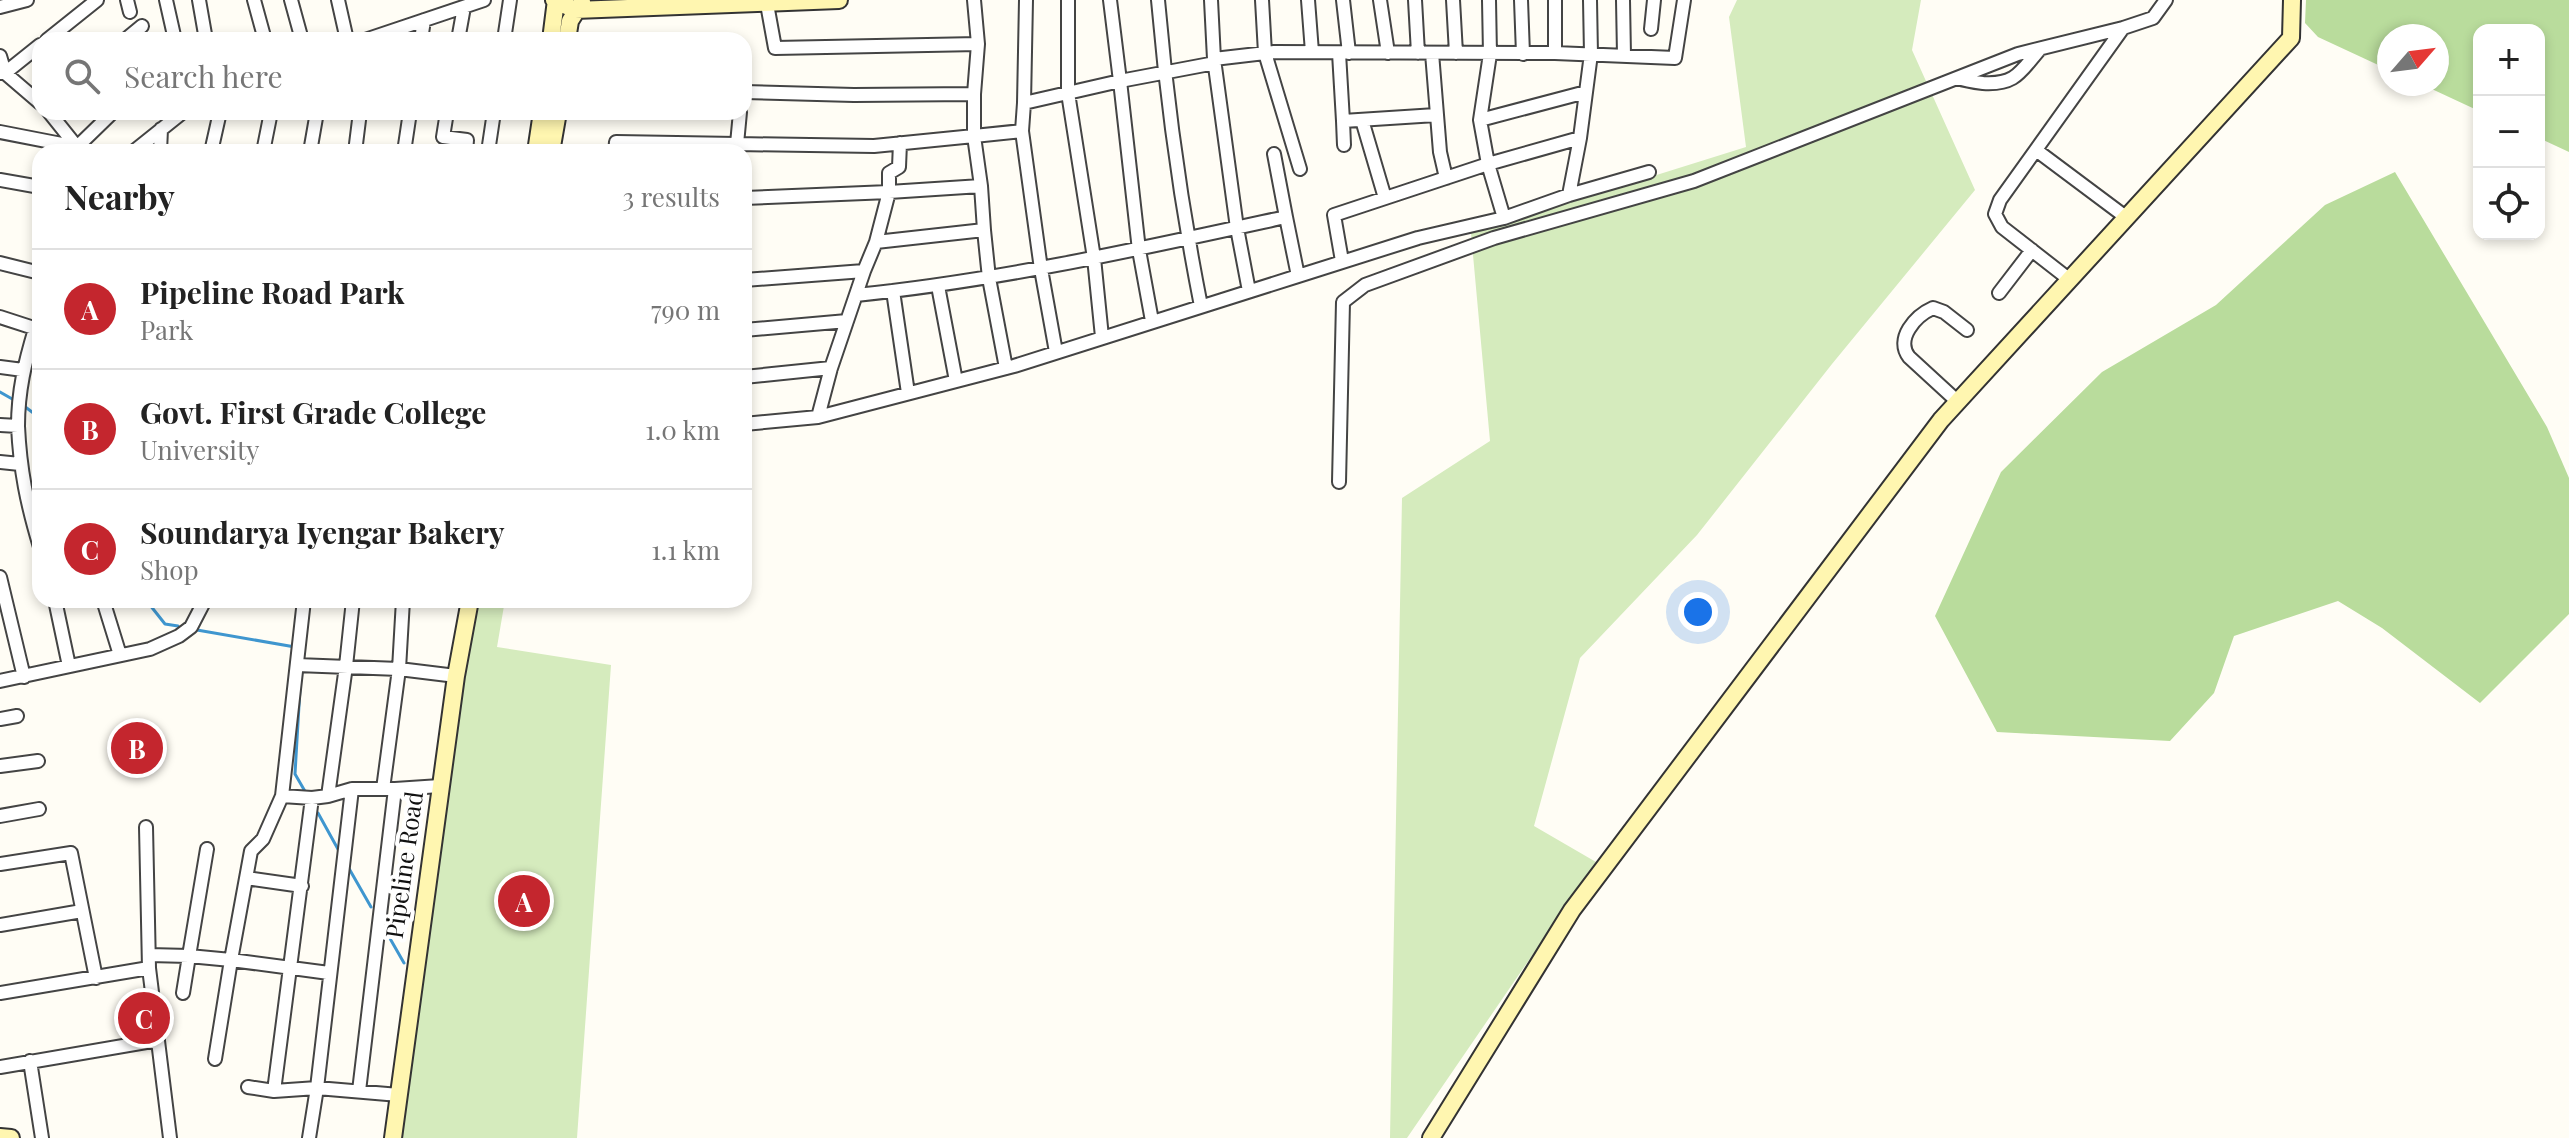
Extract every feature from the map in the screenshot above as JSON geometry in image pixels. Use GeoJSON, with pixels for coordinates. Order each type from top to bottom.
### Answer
{"type":"FeatureCollection","features":[{"type":"Feature","properties":{"kind":"street"},"geometry":{"type":"LineString","coordinates":[[0,7],[27,0]]}},
{"type":"Feature","properties":{"kind":"street"},"geometry":{"type":"LineString","coordinates":[[57,32],[97,0]]}},
{"type":"Feature","properties":{"kind":"street"},"geometry":{"type":"LineString","coordinates":[[166,0],[173,32]]}},
{"type":"Feature","properties":{"kind":"street"},"geometry":{"type":"LineString","coordinates":[[199,0],[205,32]]}},
{"type":"Feature","properties":{"kind":"street"},"geometry":{"type":"LineString","coordinates":[[254,0],[263,32]]}},
{"type":"Feature","properties":{"kind":"street"},"geometry":{"type":"LineString","coordinates":[[291,0],[300,32]]}},
{"type":"Feature","properties":{"kind":"street"},"geometry":{"type":"LineString","coordinates":[[338,0],[345,32]]}},
{"type":"Feature","properties":{"kind":"street"},"geometry":{"type":"LineString","coordinates":[[390,32],[484,0]]}},
{"type":"Feature","properties":{"kind":"street"},"geometry":{"type":"LineString","coordinates":[[505,32],[510,0]]}},
{"type":"Feature","properties":{"kind":"street"},"geometry":{"type":"LineString","coordinates":[[552,32],[555,1],[579,5],[767,4],[839,0]]}},
{"type":"Feature","properties":{"kind":"street"},"geometry":{"type":"LineString","coordinates":[[974,0],[978,44],[974,136],[989,278],[1006,368]]}},
{"type":"Feature","properties":{"kind":"street"},"geometry":{"type":"LineString","coordinates":[[1026,0],[1022,131],[1056,352]]}},
{"type":"Feature","properties":{"kind":"street"},"geometry":{"type":"LineString","coordinates":[[1068,0],[1068,93],[1094,258],[1102,337]]}},
{"type":"Feature","properties":{"kind":"street"},"geometry":{"type":"LineString","coordinates":[[1110,0],[1139,250],[1152,321]]}},
{"type":"Feature","properties":{"kind":"street"},"geometry":{"type":"LineString","coordinates":[[1158,0],[1164,73],[1201,306]]}},
{"type":"Feature","properties":{"kind":"street"},"geometry":{"type":"LineString","coordinates":[[1211,0],[1214,61],[1249,291]]}},
{"type":"Feature","properties":{"kind":"street"},"geometry":{"type":"LineString","coordinates":[[1262,0],[1265,53],[1300,169]]}},
{"type":"Feature","properties":{"kind":"street"},"geometry":{"type":"LineString","coordinates":[[1308,0],[1312,52]]}},
{"type":"Feature","properties":{"kind":"street"},"geometry":{"type":"LineString","coordinates":[[1343,0],[1344,145]]}},
{"type":"Feature","properties":{"kind":"street"},"geometry":{"type":"LineString","coordinates":[[1380,0],[1388,53]]}},
{"type":"Feature","properties":{"kind":"street"},"geometry":{"type":"LineString","coordinates":[[1415,0],[1418,53]]}},
{"type":"Feature","properties":{"kind":"street"},"geometry":{"type":"LineString","coordinates":[[1453,0],[1456,53]]}},
{"type":"Feature","properties":{"kind":"street"},"geometry":{"type":"LineString","coordinates":[[1489,0],[1490,54],[1480,120],[1488,164],[1504,218]]}},
{"type":"Feature","properties":{"kind":"street"},"geometry":{"type":"LineString","coordinates":[[1521,0],[1523,54]]}},
{"type":"Feature","properties":{"kind":"street"},"geometry":{"type":"LineString","coordinates":[[1555,0],[1555,53]]}},
{"type":"Feature","properties":{"kind":"street"},"geometry":{"type":"LineString","coordinates":[[1569,195],[1591,54],[1590,0]]}},
{"type":"Feature","properties":{"kind":"street"},"geometry":{"type":"LineString","coordinates":[[1623,0],[1624,55]]}},
{"type":"Feature","properties":{"kind":"street"},"geometry":{"type":"LineString","coordinates":[[1651,29],[1654,0]]}},
{"type":"Feature","properties":{"kind":"street"},"geometry":{"type":"LineString","coordinates":[[1024,103],[1214,61],[1265,53],[1555,53],[1675,58],[1684,0]]}},
{"type":"Feature","properties":{"kind":"street"},"geometry":{"type":"LineString","coordinates":[[1339,482],[1343,302],[1365,285],[1494,238],[1694,181],[2018,54],[2153,18],[2166,0]]}},
{"type":"Feature","properties":{"kind":"street"},"geometry":{"type":"LineString","coordinates":[[1431,1138],[1572,910],[1769,647],[1941,420],[2291,38],[2292,0]]}},
{"type":"Feature","properties":{"kind":"street"},"geometry":{"type":"LineString","coordinates":[[767,4],[775,48],[978,44]]}},
{"type":"Feature","properties":{"kind":"street"},"geometry":{"type":"LineString","coordinates":[[568,32],[570,21],[579,5]]}},
{"type":"Feature","properties":{"kind":"street"},"geometry":{"type":"LineString","coordinates":[[459,32],[464,7]]}},
{"type":"Feature","properties":{"kind":"street"},"geometry":{"type":"LineString","coordinates":[[422,32],[424,20]]}},
{"type":"Feature","properties":{"kind":"street"},"geometry":{"type":"LineString","coordinates":[[135,32],[142,26]]}},
{"type":"Feature","properties":{"kind":"street"},"geometry":{"type":"LineString","coordinates":[[2070,280],[2002,227],[1995,214],[2000,200],[2123,28]]}},
{"type":"Feature","properties":{"kind":"street"},"geometry":{"type":"LineString","coordinates":[[1958,78],[1998,85],[2020,73],[2040,49]]}},
{"type":"Feature","properties":{"kind":"street"},"geometry":{"type":"LineString","coordinates":[[2,73],[32,51]]}},
{"type":"Feature","properties":{"kind":"street"},"geometry":{"type":"LineString","coordinates":[[1432,53],[1440,152],[1446,178]]}},
{"type":"Feature","properties":{"kind":"street"},"geometry":{"type":"LineString","coordinates":[[0,56],[2,73],[32,97]]}},
{"type":"Feature","properties":{"kind":"street"},"geometry":{"type":"LineString","coordinates":[[752,92],[974,94]]}},
{"type":"Feature","properties":{"kind":"street"},"geometry":{"type":"LineString","coordinates":[[1480,120],[1586,92]]}},
{"type":"Feature","properties":{"kind":"street"},"geometry":{"type":"LineString","coordinates":[[1343,121],[1436,115]]}},
{"type":"Feature","properties":{"kind":"street"},"geometry":{"type":"LineString","coordinates":[[55,120],[74,144]]}},
{"type":"Feature","properties":{"kind":"street"},"geometry":{"type":"LineString","coordinates":[[83,144],[105,120]]}},
{"type":"Feature","properties":{"kind":"street"},"geometry":{"type":"LineString","coordinates":[[143,144],[173,120]]}},
{"type":"Feature","properties":{"kind":"street"},"geometry":{"type":"LineString","coordinates":[[213,144],[218,120]]}},
{"type":"Feature","properties":{"kind":"street"},"geometry":{"type":"LineString","coordinates":[[265,144],[269,120]]}},
{"type":"Feature","properties":{"kind":"street"},"geometry":{"type":"LineString","coordinates":[[311,144],[316,120]]}},
{"type":"Feature","properties":{"kind":"street"},"geometry":{"type":"LineString","coordinates":[[356,144],[359,120]]}},
{"type":"Feature","properties":{"kind":"street"},"geometry":{"type":"LineString","coordinates":[[405,144],[409,120]]}},
{"type":"Feature","properties":{"kind":"street"},"geometry":{"type":"LineString","coordinates":[[446,120],[443,137],[467,140],[467,144]]}},
{"type":"Feature","properties":{"kind":"street"},"geometry":{"type":"LineString","coordinates":[[489,144],[493,120]]}},
{"type":"Feature","properties":{"kind":"street"},"geometry":{"type":"LineString","coordinates":[[537,144],[541,120]]}},
{"type":"Feature","properties":{"kind":"street"},"geometry":{"type":"LineString","coordinates":[[552,144],[557,120]]}},
{"type":"Feature","properties":{"kind":"street"},"geometry":{"type":"LineString","coordinates":[[738,144],[740,120]]}},
{"type":"Feature","properties":{"kind":"street"},"geometry":{"type":"LineString","coordinates":[[1362,120],[1385,198]]}},
{"type":"Feature","properties":{"kind":"street"},"geometry":{"type":"LineString","coordinates":[[160,144],[161,129]]}},
{"type":"Feature","properties":{"kind":"street"},"geometry":{"type":"LineString","coordinates":[[752,148],[874,146],[1022,131]]}},
{"type":"Feature","properties":{"kind":"street"},"geometry":{"type":"LineString","coordinates":[[0,132],[55,144]]}},
{"type":"Feature","properties":{"kind":"street"},"geometry":{"type":"LineString","coordinates":[[1342,261],[1334,215],[1488,164],[1580,138]]}},
{"type":"Feature","properties":{"kind":"street"},"geometry":{"type":"LineString","coordinates":[[818,417],[831,368],[876,242],[889,192],[889,173],[899,167],[900,143]]}},
{"type":"Feature","properties":{"kind":"street"},"geometry":{"type":"LineString","coordinates":[[616,144],[657,144]]}},
{"type":"Feature","properties":{"kind":"street"},"geometry":{"type":"LineString","coordinates":[[2036,150],[2127,218]]}},
{"type":"Feature","properties":{"kind":"street"},"geometry":{"type":"LineString","coordinates":[[1274,154],[1298,276]]}},
{"type":"Feature","properties":{"kind":"street"},"geometry":{"type":"LineString","coordinates":[[752,423],[818,417],[1006,368],[1342,261],[1418,238],[1504,218],[1649,172]]}},
{"type":"Feature","properties":{"kind":"street"},"geometry":{"type":"LineString","coordinates":[[0,180],[32,186]]}},
{"type":"Feature","properties":{"kind":"street"},"geometry":{"type":"LineString","coordinates":[[752,193],[889,192],[981,186]]}},
{"type":"Feature","properties":{"kind":"street"},"geometry":{"type":"LineString","coordinates":[[856,295],[938,286],[1041,269],[1286,217]]}},
{"type":"Feature","properties":{"kind":"street"},"geometry":{"type":"LineString","coordinates":[[876,242],[984,230]]}},
{"type":"Feature","properties":{"kind":"street"},"geometry":{"type":"LineString","coordinates":[[1999,293],[2032,250]]}},
{"type":"Feature","properties":{"kind":"street"},"geometry":{"type":"LineString","coordinates":[[0,263],[32,267]]}},
{"type":"Feature","properties":{"kind":"street"},"geometry":{"type":"LineString","coordinates":[[752,279],[864,271]]}},
{"type":"Feature","properties":{"kind":"street"},"geometry":{"type":"LineString","coordinates":[[938,286],[956,381]]}},
{"type":"Feature","properties":{"kind":"street"},"geometry":{"type":"LineString","coordinates":[[893,291],[908,393]]}},
{"type":"Feature","properties":{"kind":"street"},"geometry":{"type":"LineString","coordinates":[[1958,402],[1909,357],[1903,349],[1904,339],[1920,313],[1933,308],[1944,312],[1967,330]]}},
{"type":"Feature","properties":{"kind":"street"},"geometry":{"type":"LineString","coordinates":[[0,317],[32,328]]}},
{"type":"Feature","properties":{"kind":"street"},"geometry":{"type":"LineString","coordinates":[[752,329],[847,321]]}},
{"type":"Feature","properties":{"kind":"street"},"geometry":{"type":"LineString","coordinates":[[32,344],[23,370],[18,402],[20,464],[32,519]]}},
{"type":"Feature","properties":{"kind":"street"},"geometry":{"type":"LineString","coordinates":[[0,367],[23,370]]}},
{"type":"Feature","properties":{"kind":"street"},"geometry":{"type":"LineString","coordinates":[[752,376],[831,368]]}},
{"type":"Feature","properties":{"kind":"street"},"geometry":{"type":"LineString","coordinates":[[0,425],[18,426]]}},
{"type":"Feature","properties":{"kind":"street"},"geometry":{"type":"LineString","coordinates":[[0,462],[20,464]]}},
{"type":"Feature","properties":{"kind":"street"},"geometry":{"type":"LineString","coordinates":[[0,577],[24,677]]}},
{"type":"Feature","properties":{"kind":"street"},"geometry":{"type":"LineString","coordinates":[[57,608],[69,666]]}},
{"type":"Feature","properties":{"kind":"street"},"geometry":{"type":"LineString","coordinates":[[105,608],[120,655]]}},
{"type":"Feature","properties":{"kind":"street"},"geometry":{"type":"LineString","coordinates":[[0,681],[150,649],[179,636],[196,621],[202,608]]}},
{"type":"Feature","properties":{"kind":"street"},"geometry":{"type":"LineString","coordinates":[[215,1059],[251,851],[263,839],[282,796],[303,608]]}},
{"type":"Feature","properties":{"kind":"street"},"geometry":{"type":"LineString","coordinates":[[328,796],[352,608]]}},
{"type":"Feature","properties":{"kind":"street"},"geometry":{"type":"LineString","coordinates":[[359,1091],[389,789],[403,608]]}},
{"type":"Feature","properties":{"kind":"street","name":"Pipeline Road"},"geometry":{"type":"LineString","coordinates":[[393,1138],[440,786],[469,608]]}},
{"type":"Feature","properties":{"kind":"street"},"geometry":{"type":"LineString","coordinates":[[299,654],[346,666],[456,676]]}},
{"type":"Feature","properties":{"kind":"street"},"geometry":{"type":"LineString","coordinates":[[0,719],[17,716]]}},
{"type":"Feature","properties":{"kind":"street"},"geometry":{"type":"LineString","coordinates":[[0,766],[38,761]]}},
{"type":"Feature","properties":{"kind":"street"},"geometry":{"type":"LineString","coordinates":[[282,796],[328,796],[352,789],[440,786]]}},
{"type":"Feature","properties":{"kind":"street"},"geometry":{"type":"LineString","coordinates":[[309,1138],[352,789]]}},
{"type":"Feature","properties":{"kind":"street"},"geometry":{"type":"LineString","coordinates":[[274,1091],[302,886],[309,797]]}},
{"type":"Feature","properties":{"kind":"street"},"geometry":{"type":"LineString","coordinates":[[0,816],[39,809]]}},
{"type":"Feature","properties":{"kind":"street"},"geometry":{"type":"LineString","coordinates":[[146,827],[149,962],[170,1138]]}},
{"type":"Feature","properties":{"kind":"street"},"geometry":{"type":"LineString","coordinates":[[183,993],[207,849]]}},
{"type":"Feature","properties":{"kind":"street"},"geometry":{"type":"LineString","coordinates":[[0,864],[71,853],[96,978]]}},
{"type":"Feature","properties":{"kind":"street"},"geometry":{"type":"LineString","coordinates":[[246,878],[302,886]]}},
{"type":"Feature","properties":{"kind":"street"},"geometry":{"type":"LineString","coordinates":[[0,925],[82,911]]}},
{"type":"Feature","properties":{"kind":"street"},"geometry":{"type":"LineString","coordinates":[[0,993],[96,978],[149,962],[189,956],[329,973]]}},
{"type":"Feature","properties":{"kind":"street"},"geometry":{"type":"LineString","coordinates":[[0,1067],[158,1040]]}},
{"type":"Feature","properties":{"kind":"street"},"geometry":{"type":"LineString","coordinates":[[30,1061],[42,1138]]}},
{"type":"Feature","properties":{"kind":"street"},"geometry":{"type":"LineString","coordinates":[[248,1087],[274,1091],[317,1088],[399,1095]]}},
{"type":"Feature","properties":{"kind":"street"},"geometry":{"type":"LineString","coordinates":[[0,1137],[11,1138]]}},
{"type":"Feature","properties":{"kind":"green space"},"geometry":{"type":"Polygon","coordinates":[[[1737,0],[1921,0],[1912,50],[1975,190],[1697,535],[1580,658],[1534,826],[1596,862],[1407,1138],[1390,1138],[1402,498],[1490,441],[1471,233],[1746,147],[1729,17],[1737,0]]]}},
{"type":"Feature","properties":{"kind":"green space"},"geometry":{"type":"Polygon","coordinates":[[[2306,0],[2569,0],[2569,152],[2545,141],[2545,24],[2473,24],[2473,108],[2447,96],[2449,24],[2377,24],[2377,64],[2318,37],[2305,23],[2306,0]]]}},
{"type":"Feature","properties":{"kind":"green space"},"geometry":{"type":"Polygon","coordinates":[[[2395,172],[2547,427],[2569,478],[2569,614],[2480,703],[2382,628],[2338,601],[2234,636],[2214,693],[2170,741],[1997,732],[1935,616],[2001,472],[2102,372],[2216,305],[2325,205],[2395,172]]]}},
{"type":"Feature","properties":{"kind":"green space"},"geometry":{"type":"Polygon","coordinates":[[[470,608],[504,608],[497,647],[611,665],[577,1138],[395,1138],[470,608]]]}},
{"type":"Feature","properties":{"kind":"waterway"},"geometry":{"type":"LineString","coordinates":[[0,392],[14,400]]}},
{"type":"Feature","properties":{"kind":"waterway"},"geometry":{"type":"LineString","coordinates":[[24,406],[32,412]]}},
{"type":"Feature","properties":{"kind":"waterway"},"geometry":{"type":"LineString","coordinates":[[152,608],[165,624],[178,626]]}},
{"type":"Feature","properties":{"kind":"waterway"},"geometry":{"type":"LineString","coordinates":[[197,630],[295,647]]}},
{"type":"Feature","properties":{"kind":"waterway"},"geometry":{"type":"LineString","coordinates":[[300,688],[295,774],[306,793]]}},
{"type":"Feature","properties":{"kind":"waterway"},"geometry":{"type":"LineString","coordinates":[[318,813],[339,851]]}},
{"type":"Feature","properties":{"kind":"waterway"},"geometry":{"type":"LineString","coordinates":[[347,865],[371,907]]}},
{"type":"Feature","properties":{"kind":"waterway"},"geometry":{"type":"LineString","coordinates":[[384,928],[404,963]]}},
{"type":"Feature","properties":{"kind":"place","name":"Govt. First Grade College"},"geometry":{"type":"Point","coordinates":[137,748]}},
{"type":"Feature","properties":{"kind":"place","name":"Pipeline Road Park"},"geometry":{"type":"Point","coordinates":[524,901]}},
{"type":"Feature","properties":{"kind":"place","name":"Soundarya Iyengar Bakery"},"geometry":{"type":"Point","coordinates":[144,1018]}}]}
